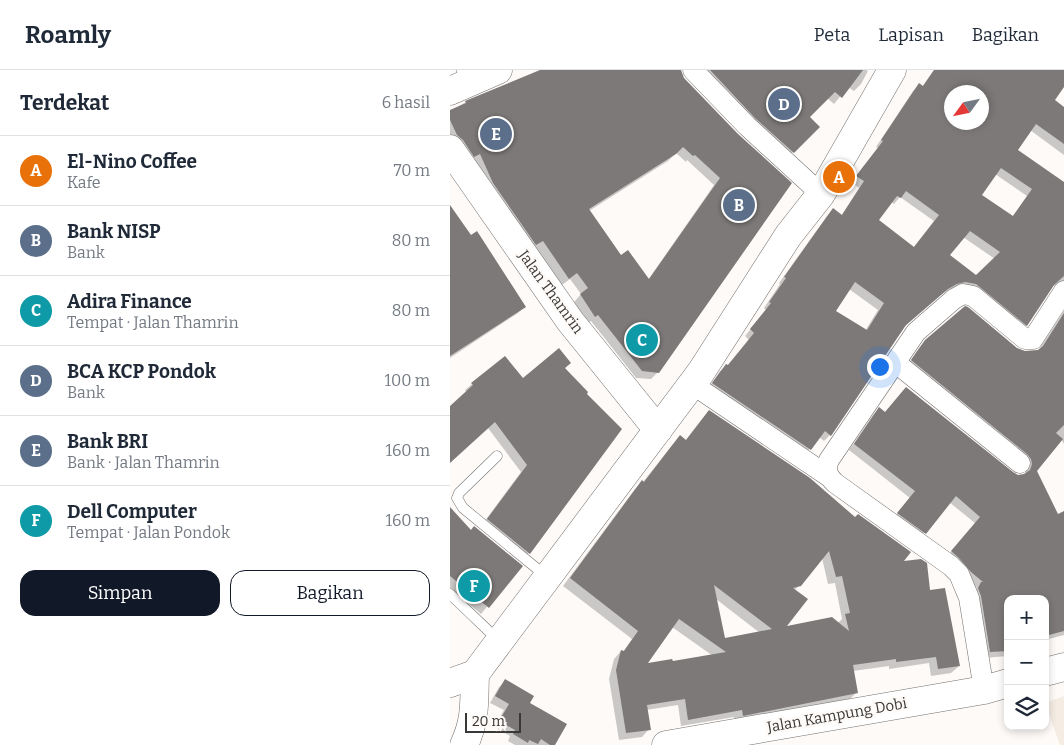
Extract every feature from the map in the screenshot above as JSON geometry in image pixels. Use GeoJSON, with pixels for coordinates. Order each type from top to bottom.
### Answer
{"type":"FeatureCollection","features":[{"type":"Feature","properties":{"kind":"main road"},"geometry":{"type":"LineString","coordinates":[[464,740],[474,712],[462,679],[499,641],[692,384],[788,236],[821,194],[892,70]]}},
{"type":"Feature","properties":{"kind":"main road"},"geometry":{"type":"LineString","coordinates":[[450,91],[484,72]]}},
{"type":"Feature","properties":{"kind":"main road","name":"Jalan Thamrin"},"geometry":{"type":"LineString","coordinates":[[451,151],[570,320],[658,430]]}},
{"type":"Feature","properties":{"kind":"main road"},"geometry":{"type":"LineString","coordinates":[[1049,671],[1064,667]]}},
{"type":"Feature","properties":{"kind":"main road","name":"Jalan Kampung Dobi"},"geometry":{"type":"LineString","coordinates":[[666,745],[996,686]]}},
{"type":"Feature","properties":{"kind":"street"},"geometry":{"type":"LineString","coordinates":[[693,70],[747,126],[821,194]]}},
{"type":"Feature","properties":{"kind":"street"},"geometry":{"type":"LineString","coordinates":[[828,476],[826,468],[828,460],[916,332],[954,299],[963,294],[974,296],[1025,339],[1033,338],[1064,291]]}},
{"type":"Feature","properties":{"kind":"street"},"geometry":{"type":"LineString","coordinates":[[896,363],[1020,463]]}},
{"type":"Feature","properties":{"kind":"street"},"geometry":{"type":"LineString","coordinates":[[692,384],[828,476],[951,566],[959,574],[969,598],[996,686]]}},
{"type":"Feature","properties":{"kind":"lane"},"geometry":{"type":"LineString","coordinates":[[497,456],[459,493],[457,498],[459,503],[472,516],[547,577]]}},
{"type":"Feature","properties":{"kind":"lane"},"geometry":{"type":"LineString","coordinates":[[450,594],[499,641]]}},
{"type":"Feature","properties":{"kind":"shaded area"},"geometry":{"type":"Polygon","coordinates":[[[1064,696],[1064,745],[1060,745],[1049,714],[1049,702],[1064,696]]]}},
{"type":"Feature","properties":{"kind":"building"},"geometry":{"type":"Polygon","coordinates":[[[540,70],[681,70],[684,78],[738,134],[792,183],[659,373],[642,371],[598,315],[595,317],[580,294],[588,288],[577,273],[569,279],[543,241],[536,245],[493,183],[480,154],[474,157],[463,140],[457,135],[450,120],[450,110],[466,103],[465,101],[540,70]],[[683,147],[676,154],[589,209],[621,255],[628,250],[649,279],[720,178],[695,155],[693,156],[683,147]]]}},
{"type":"Feature","properties":{"kind":"building"},"geometry":{"type":"Polygon","coordinates":[[[710,70],[863,70],[842,98],[835,92],[810,117],[820,127],[794,153],[755,118],[710,70]]]}},
{"type":"Feature","properties":{"kind":"building"},"geometry":{"type":"Polygon","coordinates":[[[934,70],[1064,70],[1064,87],[1055,100],[1064,107],[1064,144],[1036,124],[1018,150],[1064,182],[1064,276],[1054,285],[1027,326],[976,284],[965,282],[948,289],[906,325],[831,436],[825,431],[811,450],[712,383],[726,364],[728,365],[754,333],[750,329],[771,303],[769,302],[786,278],[784,277],[833,208],[842,215],[864,181],[856,176],[883,141],[881,140],[919,83],[923,86],[934,70]],[[1001,168],[982,195],[1013,216],[1032,189],[1001,168]],[[906,191],[901,198],[897,196],[879,220],[914,247],[939,215],[906,191]],[[970,231],[950,255],[976,275],[1000,252],[970,231]],[[855,282],[836,311],[867,330],[884,303],[855,282]]]}},
{"type":"Feature","properties":{"kind":"building"},"geometry":{"type":"Polygon","coordinates":[[[450,205],[471,235],[477,231],[526,307],[450,356],[450,205]]]}},
{"type":"Feature","properties":{"kind":"building"},"geometry":{"type":"Polygon","coordinates":[[[965,306],[1017,348],[1025,351],[1038,350],[1043,346],[1064,313],[1064,425],[1056,433],[1063,439],[1037,471],[1058,514],[1064,511],[1064,631],[1049,635],[1049,595],[1004,595],[1004,651],[990,652],[978,588],[981,582],[983,582],[951,551],[980,517],[956,496],[926,534],[897,513],[915,491],[854,444],[879,407],[885,412],[906,387],[1013,472],[1018,475],[1030,470],[1032,464],[1027,454],[911,360],[925,340],[965,306]]]}},
{"type":"Feature","properties":{"kind":"building"},"geometry":{"type":"Polygon","coordinates":[[[559,348],[571,363],[565,368],[588,392],[587,394],[622,429],[530,554],[487,519],[527,465],[495,422],[450,463],[450,406],[473,385],[471,383],[505,356],[523,378],[559,348]]]}},
{"type":"Feature","properties":{"kind":"building"},"geometry":{"type":"Polygon","coordinates":[[[709,410],[810,478],[855,517],[858,514],[911,552],[904,561],[921,559],[927,563],[930,590],[945,588],[960,666],[938,669],[936,657],[896,662],[896,659],[853,665],[858,693],[743,716],[742,710],[688,720],[685,699],[647,705],[651,730],[626,733],[616,670],[621,650],[624,651],[638,631],[570,578],[642,480],[644,482],[680,435],[686,440],[709,410]],[[829,551],[801,586],[793,588],[808,599],[787,626],[832,617],[849,631],[845,614],[850,613],[842,576],[836,577],[829,551]],[[714,585],[725,638],[772,629],[714,585]],[[679,619],[648,663],[672,659],[673,661],[726,652],[679,619]]]}},
{"type":"Feature","properties":{"kind":"building"},"geometry":{"type":"Polygon","coordinates":[[[450,507],[471,530],[474,526],[523,566],[489,608],[450,576],[450,507]]]}},
{"type":"Feature","properties":{"kind":"building"},"geometry":{"type":"Polygon","coordinates":[[[505,679],[534,696],[530,703],[567,724],[555,745],[550,745],[541,739],[538,744],[529,740],[528,743],[513,734],[515,730],[499,721],[509,704],[495,696],[505,679]]]}},
{"type":"Feature","properties":{"kind":"place","name":"BCA KCP Pondok"},"geometry":{"type":"Point","coordinates":[784,104]}},
{"type":"Feature","properties":{"kind":"place","name":"Bank BRI"},"geometry":{"type":"Point","coordinates":[496,134]}},
{"type":"Feature","properties":{"kind":"place","name":"El-Nino Coffee"},"geometry":{"type":"Point","coordinates":[839,177]}},
{"type":"Feature","properties":{"kind":"place","name":"Bank NISP"},"geometry":{"type":"Point","coordinates":[739,205]}},
{"type":"Feature","properties":{"kind":"place","name":"Adira Finance"},"geometry":{"type":"Point","coordinates":[642,340]}},
{"type":"Feature","properties":{"kind":"place","name":"Dell Computer"},"geometry":{"type":"Point","coordinates":[474,586]}}]}
